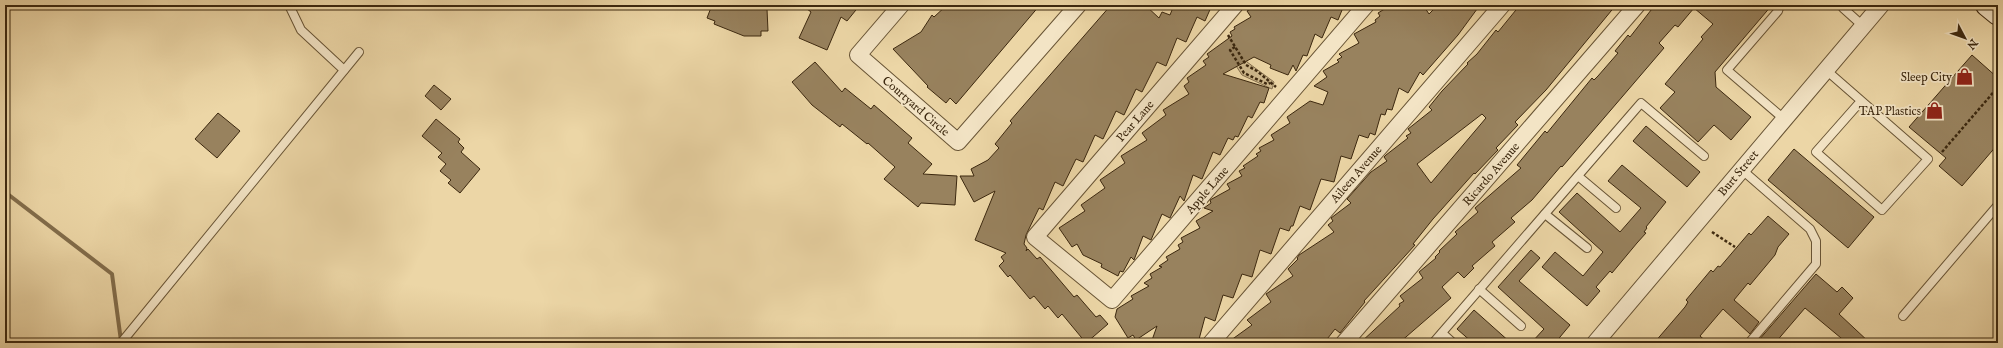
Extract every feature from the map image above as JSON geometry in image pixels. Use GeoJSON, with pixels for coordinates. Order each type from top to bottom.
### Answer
{"type":"FeatureCollection","features":[{"type":"Feature","properties":{"kind":"main road"},"geometry":{"type":"LineString","coordinates":[[1987,5],[1998,14]]}},
{"type":"Feature","properties":{"kind":"street","name":"Courtyard Circle"},"geometry":{"type":"LineString","coordinates":[[901,5],[858,55],[958,142],[1078,5]]}},
{"type":"Feature","properties":{"kind":"street","name":"Pear Lane"},"geometry":{"type":"LineString","coordinates":[[1035,237],[1235,5]]}},
{"type":"Feature","properties":{"kind":"street","name":"Apple Lane"},"geometry":{"type":"LineString","coordinates":[[1035,237],[1112,300],[1366,5]]}},
{"type":"Feature","properties":{"kind":"street","name":"Aileen Avenue"},"geometry":{"type":"LineString","coordinates":[[1211,343],[1502,5]]}},
{"type":"Feature","properties":{"kind":"street","name":"Ricardo Avenue"},"geometry":{"type":"LineString","coordinates":[[1344,343],[1637,5]]}},
{"type":"Feature","properties":{"kind":"street","name":"Burt Street"},"geometry":{"type":"LineString","coordinates":[[1595,343],[1881,5]]}},
{"type":"Feature","properties":{"kind":"lane"},"geometry":{"type":"LineString","coordinates":[[289,5],[301,30],[344,70]]}},
{"type":"Feature","properties":{"kind":"lane"},"geometry":{"type":"LineString","coordinates":[[1780,5],[1778,11],[1727,70],[1784,119]]}},
{"type":"Feature","properties":{"kind":"lane"},"geometry":{"type":"LineString","coordinates":[[1843,8],[1863,26]]}},
{"type":"Feature","properties":{"kind":"lane"},"geometry":{"type":"LineString","coordinates":[[123,340],[359,52]]}},
{"type":"Feature","properties":{"kind":"lane"},"geometry":{"type":"LineString","coordinates":[[1826,70],[1928,159],[1882,210],[1816,152],[1861,101]]}},
{"type":"Feature","properties":{"kind":"lane"},"geometry":{"type":"LineString","coordinates":[[1433,343],[1641,103],[1704,156]]}},
{"type":"Feature","properties":{"kind":"lane"},"geometry":{"type":"LineString","coordinates":[[1741,169],[1810,230],[1816,241],[1816,264],[1749,343]]}},
{"type":"Feature","properties":{"kind":"lane"},"geometry":{"type":"LineString","coordinates":[[1578,176],[1616,208]]}},
{"type":"Feature","properties":{"kind":"lane"},"geometry":{"type":"LineString","coordinates":[[1903,316],[1998,204]]}},
{"type":"Feature","properties":{"kind":"lane"},"geometry":{"type":"LineString","coordinates":[[1545,214],[1587,248]]}},
{"type":"Feature","properties":{"kind":"lane"},"geometry":{"type":"LineString","coordinates":[[1479,289],[1521,326]]}},
{"type":"Feature","properties":{"kind":"lane"},"geometry":{"type":"LineString","coordinates":[[1442,333],[1453,343]]}},
{"type":"Feature","properties":{"kind":"path"},"geometry":{"type":"LineString","coordinates":[[1218,25],[1228,35],[1246,65],[1257,71],[1272,84],[1267,84],[1244,73],[1230,50],[1235,47]]}},
{"type":"Feature","properties":{"kind":"path"},"geometry":{"type":"LineString","coordinates":[[1942,152],[1998,87]]}},
{"type":"Feature","properties":{"kind":"path"},"geometry":{"type":"LineString","coordinates":[[1712,232],[1735,247]]}},
{"type":"Feature","properties":{"kind":"shaded area"},"geometry":{"type":"Polygon","coordinates":[[[1236,43],[1247,62],[1274,82],[1272,89],[1242,75],[1225,49],[1236,43]]]}},
{"type":"Feature","properties":{"kind":"building"},"geometry":{"type":"Polygon","coordinates":[[[712,5],[763,5],[763,9],[767,9],[768,31],[761,31],[761,36],[744,36],[714,24],[715,21],[707,18],[712,5]]]}},
{"type":"Feature","properties":{"kind":"building"},"geometry":{"type":"Polygon","coordinates":[[[802,5],[860,5],[847,21],[841,17],[827,50],[799,38],[811,12],[802,5]]]}},
{"type":"Feature","properties":{"kind":"building"},"geometry":{"type":"Polygon","coordinates":[[[947,5],[1040,5],[956,104],[950,98],[946,103],[927,87],[928,86],[893,49],[921,32],[932,15],[934,17],[947,5]]]}},
{"type":"Feature","properties":{"kind":"building"},"geometry":{"type":"Polygon","coordinates":[[[1111,5],[1145,5],[1159,18],[1162,12],[1170,15],[1174,5],[1212,5],[1205,21],[1197,17],[1186,42],[1177,38],[1166,66],[1157,62],[1142,92],[1136,89],[1124,115],[1116,111],[1103,139],[1095,135],[1083,162],[1076,159],[1063,186],[1055,182],[1043,210],[1039,208],[1026,235],[1024,244],[1027,248],[1026,251],[1028,249],[1037,259],[1040,257],[1074,297],[1077,295],[1096,317],[1100,315],[1108,324],[1086,343],[1062,314],[1058,318],[1048,306],[1045,309],[1034,296],[1030,299],[1010,275],[1008,277],[999,266],[1004,261],[1001,257],[1006,253],[975,240],[995,191],[974,202],[960,176],[974,176],[971,169],[988,160],[999,148],[995,144],[1012,123],[1010,121],[1111,5]]]}},
{"type":"Feature","properties":{"kind":"building"},"geometry":{"type":"Polygon","coordinates":[[[1258,5],[1344,5],[1338,20],[1331,17],[1322,38],[1315,34],[1307,56],[1303,55],[1296,71],[1293,65],[1288,75],[1270,68],[1271,65],[1254,57],[1223,74],[1269,88],[1264,103],[1260,102],[1252,118],[1248,116],[1238,137],[1235,136],[1233,140],[1228,138],[1220,155],[1213,152],[1202,179],[1193,175],[1184,201],[1180,196],[1170,218],[1162,214],[1151,240],[1143,236],[1134,260],[1131,257],[1123,272],[1120,271],[1118,276],[1101,267],[1102,264],[1083,255],[1077,244],[1072,247],[1059,228],[1085,211],[1081,205],[1105,188],[1100,180],[1125,163],[1121,156],[1147,140],[1142,133],[1166,115],[1163,110],[1189,94],[1184,86],[1189,82],[1187,78],[1206,65],[1203,61],[1209,57],[1207,54],[1232,36],[1230,32],[1235,29],[1234,27],[1251,17],[1247,11],[1258,5]]]}},
{"type":"Feature","properties":{"kind":"building"},"geometry":{"type":"Polygon","coordinates":[[[1391,5],[1423,5],[1429,14],[1438,5],[1480,5],[1458,35],[1423,75],[1420,72],[1408,93],[1399,88],[1392,110],[1387,109],[1385,115],[1381,114],[1375,135],[1370,133],[1368,138],[1359,135],[1351,159],[1341,156],[1334,182],[1321,179],[1310,210],[1300,206],[1293,226],[1291,226],[1289,231],[1280,228],[1271,254],[1260,250],[1252,277],[1242,274],[1233,298],[1223,295],[1215,321],[1205,317],[1198,343],[1151,343],[1157,326],[1136,340],[1133,335],[1128,338],[1115,317],[1117,309],[1133,299],[1131,296],[1149,286],[1144,283],[1152,278],[1150,274],[1162,267],[1159,266],[1168,260],[1166,257],[1180,249],[1178,245],[1183,242],[1181,238],[1200,228],[1196,221],[1213,211],[1204,208],[1211,203],[1210,200],[1230,189],[1227,184],[1242,176],[1239,171],[1245,168],[1243,166],[1258,156],[1256,154],[1261,151],[1259,148],[1274,140],[1271,135],[1290,123],[1287,117],[1310,101],[1323,105],[1328,92],[1314,86],[1327,77],[1323,71],[1339,62],[1337,60],[1342,57],[1339,54],[1359,43],[1354,34],[1376,22],[1375,20],[1380,16],[1378,13],[1391,5]]]}},
{"type":"Feature","properties":{"kind":"building"},"geometry":{"type":"Polygon","coordinates":[[[1520,5],[1616,5],[1546,90],[1515,122],[1518,125],[1496,148],[1498,150],[1475,174],[1474,173],[1433,219],[1413,244],[1415,245],[1364,301],[1365,302],[1340,333],[1335,329],[1324,343],[1227,343],[1252,325],[1247,320],[1271,302],[1266,294],[1293,276],[1288,269],[1298,259],[1297,258],[1299,255],[1334,232],[1328,225],[1333,221],[1331,218],[1351,203],[1347,199],[1371,172],[1387,161],[1384,157],[1386,155],[1408,138],[1406,136],[1411,133],[1408,129],[1432,110],[1429,107],[1442,91],[1477,54],[1496,30],[1498,32],[1520,5]],[[1482,114],[1417,164],[1431,183],[1486,118],[1482,114]]]}},
{"type":"Feature","properties":{"kind":"building"},"geometry":{"type":"Polygon","coordinates":[[[1655,5],[1772,5],[1715,72],[1716,87],[1751,117],[1731,140],[1714,125],[1698,142],[1660,108],[1675,92],[1665,84],[1703,39],[1701,37],[1713,24],[1694,8],[1678,27],[1675,25],[1659,43],[1664,48],[1562,167],[1561,166],[1532,200],[1511,218],[1515,222],[1492,242],[1495,246],[1472,266],[1474,268],[1464,278],[1458,272],[1442,287],[1451,298],[1399,343],[1360,343],[1400,306],[1399,304],[1404,301],[1400,296],[1423,278],[1419,272],[1436,258],[1435,257],[1440,252],[1439,251],[1457,234],[1455,232],[1478,212],[1475,208],[1521,168],[1517,165],[1545,131],[1547,133],[1592,78],[1594,80],[1618,53],[1615,51],[1628,35],[1630,37],[1655,5]]]}},
{"type":"Feature","properties":{"kind":"building"},"geometry":{"type":"Polygon","coordinates":[[[1972,55],[1998,78],[1998,144],[1962,186],[1939,166],[1946,158],[1909,127],[1972,55]]]}},
{"type":"Feature","properties":{"kind":"building"},"geometry":{"type":"Polygon","coordinates":[[[815,62],[842,92],[845,88],[871,109],[874,105],[912,138],[908,143],[932,164],[923,174],[957,176],[955,205],[921,203],[918,207],[884,179],[895,167],[868,143],[867,144],[842,124],[840,127],[812,105],[792,82],[815,62]]]}},
{"type":"Feature","properties":{"kind":"building"},"geometry":{"type":"Polygon","coordinates":[[[434,85],[451,99],[441,110],[425,96],[434,85]]]}},
{"type":"Feature","properties":{"kind":"building"},"geometry":{"type":"Polygon","coordinates":[[[218,113],[240,131],[217,158],[195,139],[218,113]]]}},
{"type":"Feature","properties":{"kind":"building"},"geometry":{"type":"Polygon","coordinates":[[[436,119],[460,139],[458,142],[464,148],[461,152],[480,169],[460,193],[448,183],[451,180],[440,171],[446,164],[438,157],[442,153],[422,136],[436,119]]]}},
{"type":"Feature","properties":{"kind":"building"},"geometry":{"type":"Polygon","coordinates":[[[1646,126],[1700,172],[1687,187],[1633,141],[1646,126]]]}},
{"type":"Feature","properties":{"kind":"building"},"geometry":{"type":"Polygon","coordinates":[[[1794,149],[1874,217],[1848,248],[1768,180],[1794,149]]]}},
{"type":"Feature","properties":{"kind":"building"},"geometry":{"type":"Polygon","coordinates":[[[1622,165],[1666,202],[1646,227],[1647,228],[1644,232],[1646,233],[1612,273],[1610,271],[1596,287],[1600,291],[1587,306],[1542,267],[1555,252],[1583,276],[1603,252],[1559,212],[1577,193],[1620,232],[1641,208],[1608,181],[1622,165]]]}},
{"type":"Feature","properties":{"kind":"building"},"geometry":{"type":"Polygon","coordinates":[[[1768,216],[1789,234],[1778,247],[1775,255],[1750,285],[1748,283],[1734,300],[1759,322],[1750,334],[1723,309],[1700,336],[1708,343],[1654,343],[1685,307],[1688,302],[1686,300],[1711,270],[1713,272],[1718,266],[1720,267],[1749,233],[1751,235],[1768,216]]]}},
{"type":"Feature","properties":{"kind":"building"},"geometry":{"type":"Polygon","coordinates":[[[1531,250],[1540,258],[1519,281],[1570,325],[1555,343],[1531,343],[1544,329],[1498,287],[1531,250]]]}},
{"type":"Feature","properties":{"kind":"building"},"geometry":{"type":"Polygon","coordinates":[[[1816,274],[1837,292],[1842,287],[1853,298],[1839,314],[1870,343],[1847,343],[1805,308],[1775,343],[1760,343],[1758,341],[1816,274]]]}},
{"type":"Feature","properties":{"kind":"building"},"geometry":{"type":"Polygon","coordinates":[[[1474,310],[1511,343],[1473,343],[1457,329],[1474,310]]]}},
{"type":"Feature","properties":{"kind":"waterway"},"geometry":{"type":"LineString","coordinates":[[5,192],[112,274],[121,341]]}},
{"type":"Feature","properties":{"kind":"place","name":"Sleep City"},"geometry":{"type":"Point","coordinates":[1965,77]}},
{"type":"Feature","properties":{"kind":"place","name":"TAP Plastics"},"geometry":{"type":"Point","coordinates":[1934,111]}}]}
